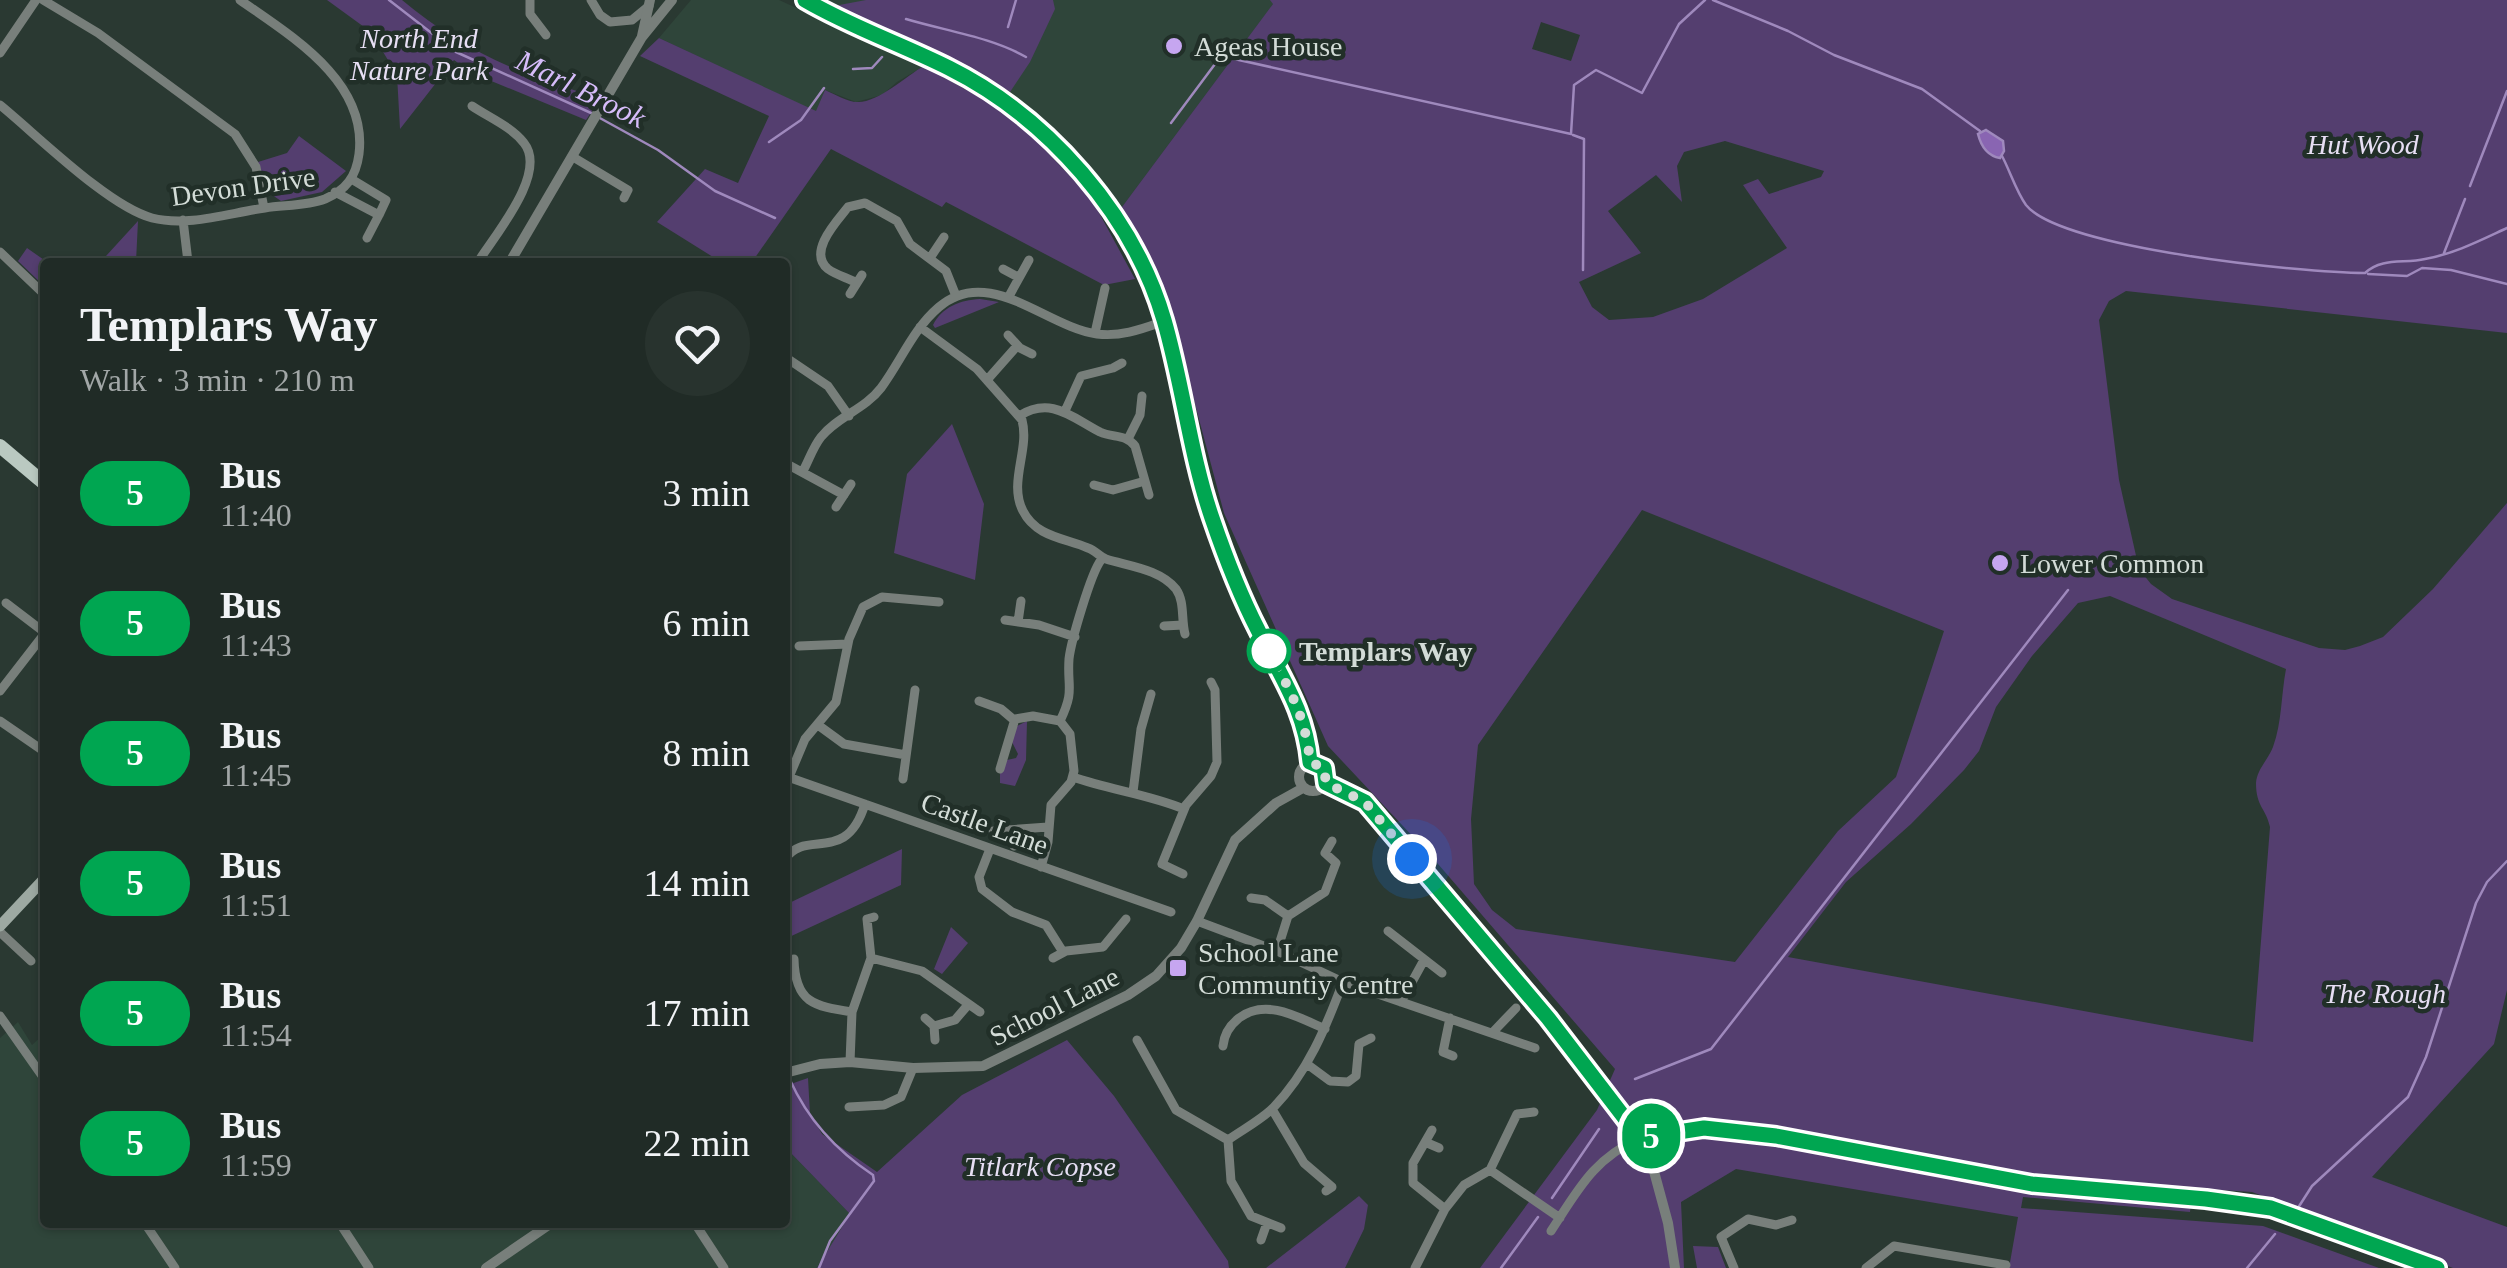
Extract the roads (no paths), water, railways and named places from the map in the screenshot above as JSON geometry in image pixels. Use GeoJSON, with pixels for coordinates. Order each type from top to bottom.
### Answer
{"type":"FeatureCollection","features":[{"type":"Feature","properties":{"kind":"main road"},"geometry":{"type":"LineString","coordinates":[[0,446],[40,480]]}},
{"type":"Feature","properties":{"kind":"main road"},"geometry":{"type":"LineString","coordinates":[[0,929],[40,884]]}},
{"type":"Feature","properties":{"kind":"street"},"geometry":{"type":"LineString","coordinates":[[0,53],[39,0],[98,33],[236,134],[256,167],[264,208]]}},
{"type":"Feature","properties":{"kind":"street","name":"Devon Drive"},"geometry":{"type":"LineString","coordinates":[[0,105],[122,205],[154,218],[183,220],[318,202],[353,180],[360,150],[358,124],[342,88],[307,49],[240,0]]}},
{"type":"Feature","properties":{"kind":"street"},"geometry":{"type":"LineString","coordinates":[[530,0],[530,14],[538,31]]}},
{"type":"Feature","properties":{"kind":"street"},"geometry":{"type":"LineString","coordinates":[[591,0],[610,22],[632,20],[650,3]]}},
{"type":"Feature","properties":{"kind":"street"},"geometry":{"type":"LineString","coordinates":[[512,258],[642,37],[672,0]]}},
{"type":"Feature","properties":{"kind":"street"},"geometry":{"type":"LineString","coordinates":[[805,0],[948,68],[997,98],[1039,131],[1094,186],[1142,264],[1165,322],[1188,432],[1212,518],[1258,630],[1296,702],[1307,731],[1310,762]]}},
{"type":"Feature","properties":{"kind":"street"},"geometry":{"type":"LineString","coordinates":[[642,37],[650,3]]}},
{"type":"Feature","properties":{"kind":"street"},"geometry":{"type":"LineString","coordinates":[[472,106],[523,142],[532,160],[527,182],[480,258]]}},
{"type":"Feature","properties":{"kind":"street"},"geometry":{"type":"LineString","coordinates":[[574,157],[628,190],[624,198]]}},
{"type":"Feature","properties":{"kind":"street"},"geometry":{"type":"LineString","coordinates":[[353,180],[386,200],[367,238]]}},
{"type":"Feature","properties":{"kind":"street"},"geometry":{"type":"LineString","coordinates":[[335,192],[378,214]]}},
{"type":"Feature","properties":{"kind":"street"},"geometry":{"type":"LineString","coordinates":[[850,294],[859,279],[826,267],[820,255],[845,210],[855,203],[870,205],[894,218],[910,244],[946,271],[956,296]]}},
{"type":"Feature","properties":{"kind":"street"},"geometry":{"type":"LineString","coordinates":[[183,220],[188,258]]}},
{"type":"Feature","properties":{"kind":"street"},"geometry":{"type":"LineString","coordinates":[[930,258],[944,237]]}},
{"type":"Feature","properties":{"kind":"street"},"geometry":{"type":"LineString","coordinates":[[0,252],[40,289]]}},
{"type":"Feature","properties":{"kind":"street"},"geometry":{"type":"LineString","coordinates":[[1008,298],[1029,260]]}},
{"type":"Feature","properties":{"kind":"street"},"geometry":{"type":"LineString","coordinates":[[1003,270],[1018,277]]}},
{"type":"Feature","properties":{"kind":"street"},"geometry":{"type":"LineString","coordinates":[[1094,334],[1105,288]]}},
{"type":"Feature","properties":{"kind":"street"},"geometry":{"type":"LineString","coordinates":[[803,471],[821,437],[879,390],[920,327],[956,296],[984,292],[1008,298],[1094,334],[1125,334],[1165,322]]}},
{"type":"Feature","properties":{"kind":"street"},"geometry":{"type":"LineString","coordinates":[[920,327],[962,356],[1019,416],[1024,432],[1017,486],[1024,514],[1042,532],[1092,549],[1101,560],[1146,571],[1167,581],[1180,597],[1184,629],[1164,626]]}},
{"type":"Feature","properties":{"kind":"street"},"geometry":{"type":"LineString","coordinates":[[1008,335],[1017,346],[1032,354]]}},
{"type":"Feature","properties":{"kind":"street"},"geometry":{"type":"LineString","coordinates":[[987,380],[1017,346]]}},
{"type":"Feature","properties":{"kind":"street"},"geometry":{"type":"LineString","coordinates":[[790,360],[828,386],[850,416]]}},
{"type":"Feature","properties":{"kind":"street"},"geometry":{"type":"LineString","coordinates":[[1064,411],[1082,376],[1122,363]]}},
{"type":"Feature","properties":{"kind":"street"},"geometry":{"type":"LineString","coordinates":[[1070,364],[1082,376]]}},
{"type":"Feature","properties":{"kind":"street"},"geometry":{"type":"LineString","coordinates":[[1128,438],[1140,415],[1142,396]]}},
{"type":"Feature","properties":{"kind":"street"},"geometry":{"type":"LineString","coordinates":[[1019,416],[1040,407],[1064,411],[1101,432],[1128,438],[1136,446],[1149,495]]}},
{"type":"Feature","properties":{"kind":"street"},"geometry":{"type":"LineString","coordinates":[[790,465],[844,495]]}},
{"type":"Feature","properties":{"kind":"street"},"geometry":{"type":"LineString","coordinates":[[1094,485],[1112,490],[1145,481]]}},
{"type":"Feature","properties":{"kind":"street"},"geometry":{"type":"LineString","coordinates":[[836,507],[850,484]]}},
{"type":"Feature","properties":{"kind":"street"},"geometry":{"type":"LineString","coordinates":[[1060,721],[1071,692],[1069,663],[1075,637],[1101,560]]}},
{"type":"Feature","properties":{"kind":"street"},"geometry":{"type":"LineString","coordinates":[[790,771],[806,739],[838,696],[848,644],[860,612],[877,598],[939,602]]}},
{"type":"Feature","properties":{"kind":"street"},"geometry":{"type":"LineString","coordinates":[[1018,622],[1021,601]]}},
{"type":"Feature","properties":{"kind":"street"},"geometry":{"type":"LineString","coordinates":[[6,604],[40,629]]}},
{"type":"Feature","properties":{"kind":"street"},"geometry":{"type":"LineString","coordinates":[[1005,620],[1047,627],[1075,637]]}},
{"type":"Feature","properties":{"kind":"street"},"geometry":{"type":"LineString","coordinates":[[0,691],[40,638]]}},
{"type":"Feature","properties":{"kind":"street"},"geometry":{"type":"LineString","coordinates":[[800,646],[848,644]]}},
{"type":"Feature","properties":{"kind":"street"},"geometry":{"type":"LineString","coordinates":[[1182,874],[1162,864],[1184,809],[1214,770],[1218,746],[1210,682]]}},
{"type":"Feature","properties":{"kind":"street"},"geometry":{"type":"LineString","coordinates":[[904,779],[915,690]]}},
{"type":"Feature","properties":{"kind":"street"},"geometry":{"type":"LineString","coordinates":[[1133,792],[1151,694]]}},
{"type":"Feature","properties":{"kind":"street"},"geometry":{"type":"LineString","coordinates":[[1001,709],[1008,695]]}},
{"type":"Feature","properties":{"kind":"street"},"geometry":{"type":"LineString","coordinates":[[979,701],[1001,709],[1014,720]]}},
{"type":"Feature","properties":{"kind":"street"},"geometry":{"type":"LineString","coordinates":[[1145,714],[1160,718]]}},
{"type":"Feature","properties":{"kind":"street"},"geometry":{"type":"LineString","coordinates":[[1014,720],[1034,716],[1060,721],[1070,734],[1073,778],[1051,804],[1041,867]]}},
{"type":"Feature","properties":{"kind":"street"},"geometry":{"type":"LineString","coordinates":[[1000,769],[1014,720]]}},
{"type":"Feature","properties":{"kind":"street"},"geometry":{"type":"LineString","coordinates":[[0,722],[40,749]]}},
{"type":"Feature","properties":{"kind":"street"},"geometry":{"type":"LineString","coordinates":[[818,725],[844,744],[906,755]]}},
{"type":"Feature","properties":{"kind":"street"},"geometry":{"type":"LineString","coordinates":[[1218,746],[1233,746]]}},
{"type":"Feature","properties":{"kind":"street"},"geometry":{"type":"LineString","coordinates":[[1310,762],[1324,768],[1326,783]]}},
{"type":"Feature","properties":{"kind":"street"},"geometry":{"type":"LineString","coordinates":[[1310,762],[1298,775],[1304,788],[1316,791],[1326,783]]}},
{"type":"Feature","properties":{"kind":"street","name":"Castle Lane"},"geometry":{"type":"LineString","coordinates":[[790,778],[1171,912]]}},
{"type":"Feature","properties":{"kind":"street"},"geometry":{"type":"LineString","coordinates":[[1073,778],[1184,809]]}},
{"type":"Feature","properties":{"kind":"street"},"geometry":{"type":"LineString","coordinates":[[1326,783],[1365,802],[1548,1018],[1640,1138],[1652,1164],[1668,1222],[1674,1268]]}},
{"type":"Feature","properties":{"kind":"street","name":"School Lane"},"geometry":{"type":"LineString","coordinates":[[790,1071],[850,1062],[913,1068],[983,1066],[1081,1020],[1156,976],[1181,948],[1197,921],[1235,840],[1276,803],[1304,788]]}},
{"type":"Feature","properties":{"kind":"street"},"geometry":{"type":"LineString","coordinates":[[790,853],[843,838],[859,823],[866,804]]}},
{"type":"Feature","properties":{"kind":"street"},"geometry":{"type":"LineString","coordinates":[[993,831],[1048,827]]}},
{"type":"Feature","properties":{"kind":"street"},"geometry":{"type":"LineString","coordinates":[[1012,830],[1014,846]]}},
{"type":"Feature","properties":{"kind":"street"},"geometry":{"type":"LineString","coordinates":[[1277,950],[1288,916],[1325,892],[1336,863],[1320,850],[1332,841]]}},
{"type":"Feature","properties":{"kind":"street"},"geometry":{"type":"LineString","coordinates":[[790,846],[793,849]]}},
{"type":"Feature","properties":{"kind":"street"},"geometry":{"type":"LineString","coordinates":[[990,849],[979,878],[982,890],[1012,912],[1046,925],[1063,952]]}},
{"type":"Feature","properties":{"kind":"street"},"geometry":{"type":"LineString","coordinates":[[1265,900],[1270,888]]}},
{"type":"Feature","properties":{"kind":"street"},"geometry":{"type":"LineString","coordinates":[[1251,898],[1265,900],[1288,916]]}},
{"type":"Feature","properties":{"kind":"street"},"geometry":{"type":"LineString","coordinates":[[850,1062],[852,1012],[870,958],[866,919],[874,917]]}},
{"type":"Feature","properties":{"kind":"street"},"geometry":{"type":"LineString","coordinates":[[1053,958],[1063,952],[1103,947],[1126,918]]}},
{"type":"Feature","properties":{"kind":"street"},"geometry":{"type":"LineString","coordinates":[[1197,921],[1277,950],[1343,982],[1535,1048]]}},
{"type":"Feature","properties":{"kind":"street"},"geometry":{"type":"LineString","coordinates":[[0,929],[31,961]]}},
{"type":"Feature","properties":{"kind":"street"},"geometry":{"type":"LineString","coordinates":[[1388,931],[1442,973]]}},
{"type":"Feature","properties":{"kind":"street"},"geometry":{"type":"LineString","coordinates":[[794,958],[790,978],[804,997],[852,1012]]}},
{"type":"Feature","properties":{"kind":"street"},"geometry":{"type":"LineString","coordinates":[[870,958],[922,971],[980,1012]]}},
{"type":"Feature","properties":{"kind":"street"},"geometry":{"type":"LineString","coordinates":[[1401,1002],[1424,960]]}},
{"type":"Feature","properties":{"kind":"street"},"geometry":{"type":"LineString","coordinates":[[1228,1140],[1272,1109],[1307,1064],[1343,982]]}},
{"type":"Feature","properties":{"kind":"street"},"geometry":{"type":"LineString","coordinates":[[934,1026],[955,1020],[967,1006]]}},
{"type":"Feature","properties":{"kind":"street"},"geometry":{"type":"LineString","coordinates":[[1222,1038],[1250,1010],[1266,1008],[1326,1028]]}},
{"type":"Feature","properties":{"kind":"street"},"geometry":{"type":"LineString","coordinates":[[1492,1032],[1516,1008]]}},
{"type":"Feature","properties":{"kind":"street"},"geometry":{"type":"LineString","coordinates":[[0,1016],[40,1073]]}},
{"type":"Feature","properties":{"kind":"street"},"geometry":{"type":"LineString","coordinates":[[926,1018],[934,1026],[935,1040]]}},
{"type":"Feature","properties":{"kind":"street"},"geometry":{"type":"LineString","coordinates":[[1434,1065],[1448,1054],[1450,1018]]}},
{"type":"Feature","properties":{"kind":"street"},"geometry":{"type":"LineString","coordinates":[[1307,1064],[1330,1081],[1348,1082],[1356,1076],[1359,1044],[1353,1034]]}},
{"type":"Feature","properties":{"kind":"street"},"geometry":{"type":"LineString","coordinates":[[1359,1044],[1371,1038]]}},
{"type":"Feature","properties":{"kind":"street"},"geometry":{"type":"LineString","coordinates":[[1138,1048],[1176,1110],[1228,1140]]}},
{"type":"Feature","properties":{"kind":"street"},"geometry":{"type":"LineString","coordinates":[[849,1107],[884,1105],[900,1096],[913,1068]]}},
{"type":"Feature","properties":{"kind":"street"},"geometry":{"type":"LineString","coordinates":[[1415,1268],[1445,1210],[1464,1185],[1490,1170],[1517,1114],[1513,1100]]}},
{"type":"Feature","properties":{"kind":"street"},"geometry":{"type":"LineString","coordinates":[[863,1118],[864,1106]]}},
{"type":"Feature","properties":{"kind":"street"},"geometry":{"type":"LineString","coordinates":[[1272,1109],[1304,1163],[1333,1187]]}},
{"type":"Feature","properties":{"kind":"street"},"geometry":{"type":"LineString","coordinates":[[1517,1114],[1534,1112]]}},
{"type":"Feature","properties":{"kind":"street"},"geometry":{"type":"LineString","coordinates":[[1551,1232],[1584,1180],[1604,1158],[1640,1138],[1704,1128],[1776,1136],[2032,1184],[2271,1208],[2436,1268]]}},
{"type":"Feature","properties":{"kind":"street"},"geometry":{"type":"LineString","coordinates":[[1432,1130],[1413,1163],[1413,1183],[1445,1210]]}},
{"type":"Feature","properties":{"kind":"street"},"geometry":{"type":"LineString","coordinates":[[1228,1140],[1231,1182],[1251,1216],[1281,1228]]}},
{"type":"Feature","properties":{"kind":"street"},"geometry":{"type":"LineString","coordinates":[[1425,1142],[1439,1148]]}},
{"type":"Feature","properties":{"kind":"street"},"geometry":{"type":"LineString","coordinates":[[1490,1170],[1560,1218]]}},
{"type":"Feature","properties":{"kind":"street"},"geometry":{"type":"LineString","coordinates":[[1734,1268],[1721,1238],[1748,1220],[1776,1225],[1792,1220]]}},
{"type":"Feature","properties":{"kind":"street"},"geometry":{"type":"LineString","coordinates":[[1261,1240],[1267,1223]]}},
{"type":"Feature","properties":{"kind":"street"},"geometry":{"type":"LineString","coordinates":[[148,1228],[175,1268]]}},
{"type":"Feature","properties":{"kind":"street"},"geometry":{"type":"LineString","coordinates":[[343,1228],[369,1268]]}},
{"type":"Feature","properties":{"kind":"street"},"geometry":{"type":"LineString","coordinates":[[492,1266],[545,1228]]}},
{"type":"Feature","properties":{"kind":"street"},"geometry":{"type":"LineString","coordinates":[[698,1228],[724,1268]]}},
{"type":"Feature","properties":{"kind":"street"},"geometry":{"type":"LineString","coordinates":[[1866,1268],[1894,1246],[2006,1265]]}},
{"type":"Feature","properties":{"kind":"street"},"geometry":{"type":"LineString","coordinates":[[1954,1268],[1956,1255]]}},
{"type":"Feature","properties":{"kind":"waterway","name":"Marl Brook"},"geometry":{"type":"LineString","coordinates":[[389,0],[456,52],[591,113]]}},
{"type":"Feature","properties":{"kind":"waterway","name":"Marl Brook"},"geometry":{"type":"LineString","coordinates":[[1008,27],[1016,0]]}},
{"type":"Feature","properties":{"kind":"waterway"},"geometry":{"type":"LineString","coordinates":[[1171,123],[1221,56],[1571,134],[1574,85],[1596,70],[1642,93],[1679,24],[1705,0]]}},
{"type":"Feature","properties":{"kind":"waterway"},"geometry":{"type":"LineString","coordinates":[[1713,0],[1834,55],[1922,89],[1980,131]]}},
{"type":"Feature","properties":{"kind":"waterway","name":"Marl Brook"},"geometry":{"type":"LineString","coordinates":[[906,19],[983,39],[1026,57]]}},
{"type":"Feature","properties":{"kind":"waterway","name":"Marl Brook"},"geometry":{"type":"LineString","coordinates":[[853,69],[872,68],[882,57]]}},
{"type":"Feature","properties":{"kind":"waterway","name":"Marl Brook"},"geometry":{"type":"LineString","coordinates":[[769,142],[801,120],[824,88]]}},
{"type":"Feature","properties":{"kind":"waterway"},"geometry":{"type":"LineString","coordinates":[[2470,186],[2507,91]]}},
{"type":"Feature","properties":{"kind":"waterway","name":"Marl Brook"},"geometry":{"type":"LineString","coordinates":[[598,117],[658,150],[715,191],[775,218]]}},
{"type":"Feature","properties":{"kind":"waterway"},"geometry":{"type":"LineString","coordinates":[[1573,135],[1584,139],[1583,270]]}},
{"type":"Feature","properties":{"kind":"waterway"},"geometry":{"type":"LineString","coordinates":[[2002,156],[2026,205],[2048,221],[2085,234],[2186,256],[2365,273],[2386,263],[2446,254],[2507,228]]}},
{"type":"Feature","properties":{"kind":"waterway"},"geometry":{"type":"LineString","coordinates":[[2444,253],[2465,199]]}},
{"type":"Feature","properties":{"kind":"waterway"},"geometry":{"type":"LineString","coordinates":[[2368,274],[2407,276],[2422,268],[2451,270],[2507,284]]}},
{"type":"Feature","properties":{"kind":"waterway"},"geometry":{"type":"LineString","coordinates":[[1635,1079],[1711,1049],[2068,590]]}},
{"type":"Feature","properties":{"kind":"waterway"},"geometry":{"type":"LineString","coordinates":[[2296,1211],[2312,1186],[2408,1097],[2426,1057],[2476,903],[2487,882],[2507,861]]}},
{"type":"Feature","properties":{"kind":"waterway"},"geometry":{"type":"LineString","coordinates":[[790,1080],[825,1134],[873,1175],[874,1181],[830,1241],[819,1268]]}},
{"type":"Feature","properties":{"kind":"waterway"},"geometry":{"type":"LineString","coordinates":[[1552,1198],[1599,1129]]}},
{"type":"Feature","properties":{"kind":"waterway"},"geometry":{"type":"LineString","coordinates":[[1501,1268],[1538,1217]]}},
{"type":"Feature","properties":{"kind":"waterway"},"geometry":{"type":"LineString","coordinates":[[2247,1268],[2275,1234]]}},
{"type":"Feature","properties":{"kind":"place","name":"Ageas House"},"geometry":{"type":"Point","coordinates":[1174,46]}},
{"type":"Feature","properties":{"kind":"place","name":"Lower Common"},"geometry":{"type":"Point","coordinates":[2000,563]}},
{"type":"Feature","properties":{"kind":"place","name":"Templars Way"},"geometry":{"type":"Point","coordinates":[1269,651]}},
{"type":"Feature","properties":{"kind":"place","name":"School Lane Communtiy Centre"},"geometry":{"type":"Point","coordinates":[1178,968]}},
{"type":"Feature","properties":{"kind":"park label","name":"North End Nature Park"},"geometry":{"type":"Point","coordinates":[419,54]}},
{"type":"Feature","properties":{"kind":"park label","name":"Hut Wood"},"geometry":{"type":"Point","coordinates":[2363,144]}},
{"type":"Feature","properties":{"kind":"park label","name":"The Rough"},"geometry":{"type":"Point","coordinates":[2385,993]}},
{"type":"Feature","properties":{"kind":"park label","name":"Titlark Copse"},"geometry":{"type":"Point","coordinates":[1040,1166]}}]}
